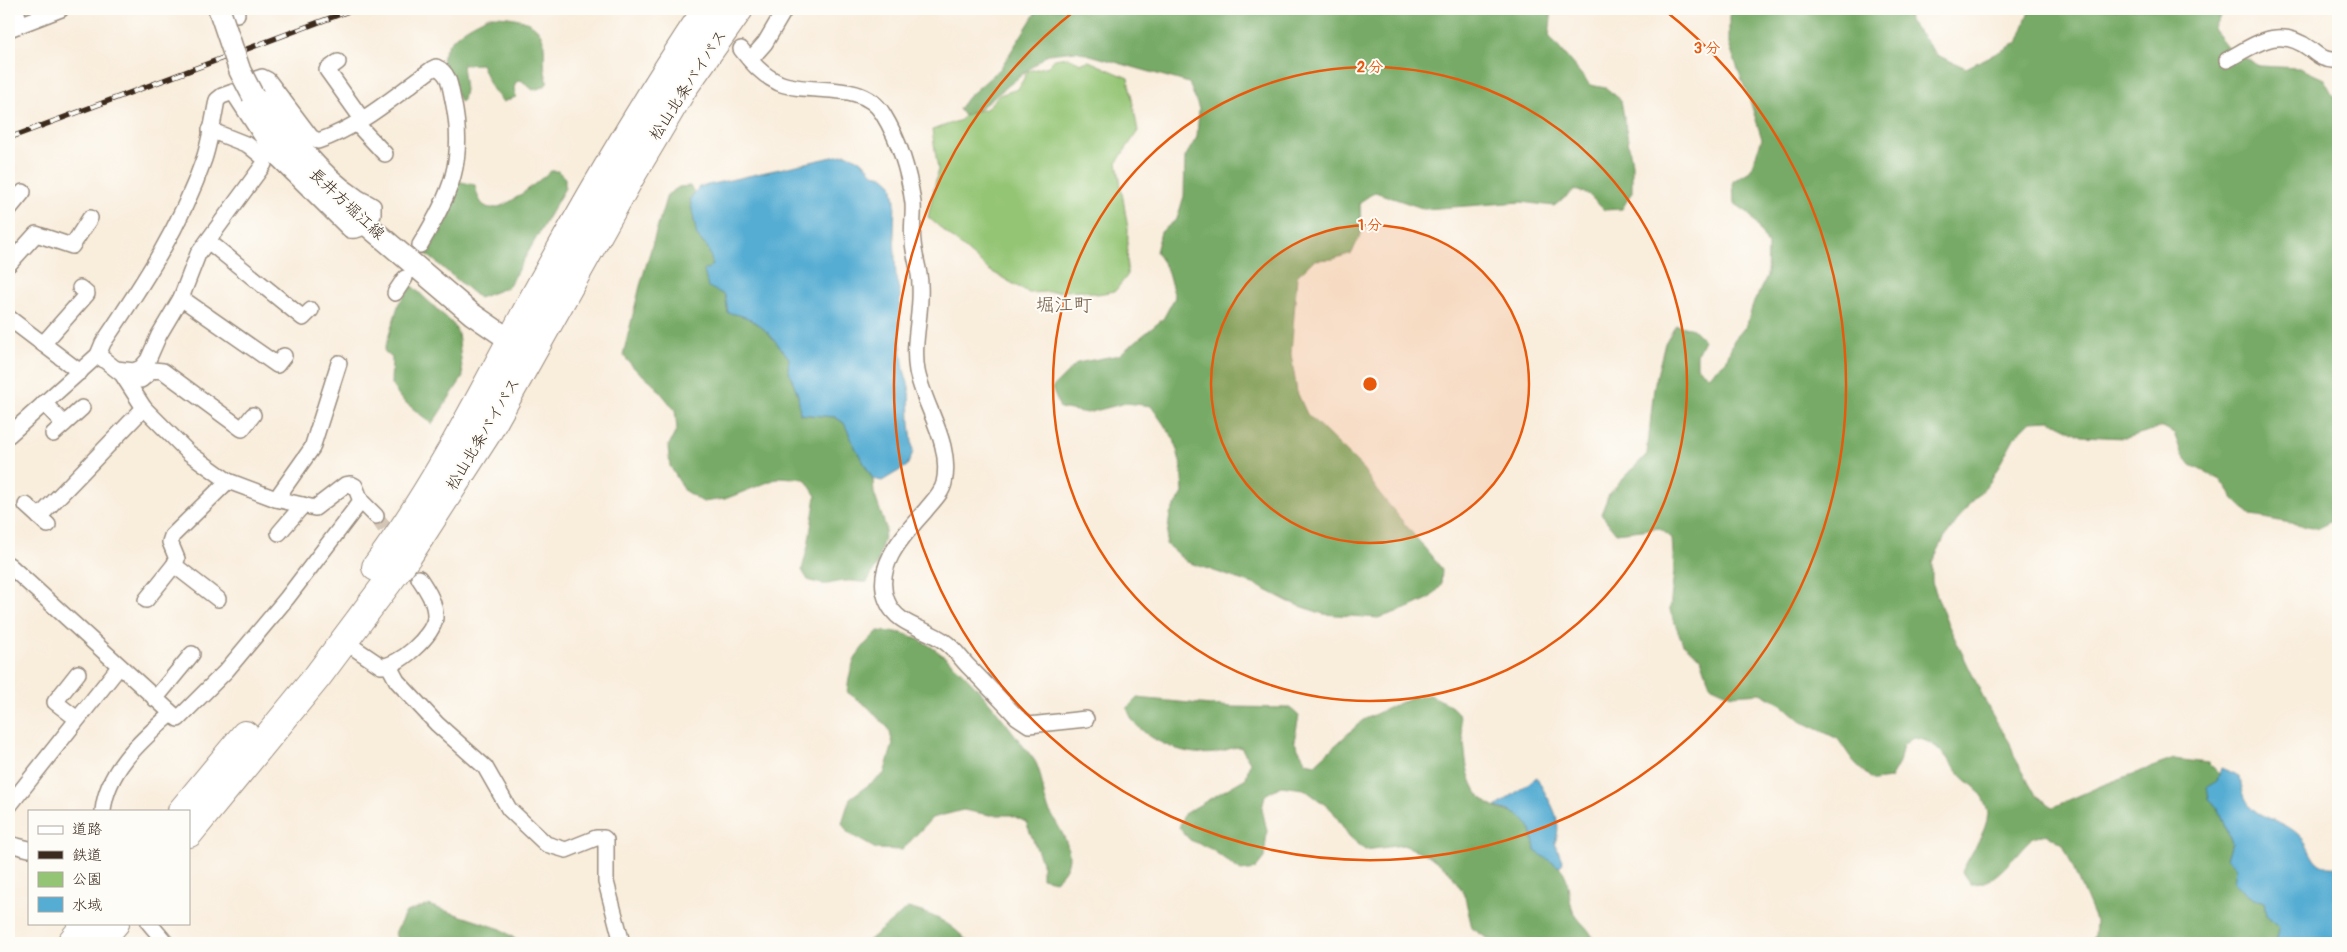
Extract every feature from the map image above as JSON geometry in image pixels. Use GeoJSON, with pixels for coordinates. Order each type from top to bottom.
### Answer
{"type":"FeatureCollection","features":[{"type":"Feature","properties":{"kind":"highway","name":"松山北条バイパス"},"geometry":{"type":"LineString","coordinates":[[190,832],[318,677],[409,554],[487,433],[520,348],[582,212],[662,76],[707,9]]}},
{"type":"Feature","properties":{"kind":"highway","name":"松山北条バイパス"},"geometry":{"type":"LineString","coordinates":[[183,810],[302,667],[392,546],[466,424],[520,348],[632,174],[683,88],[739,9]]}},
{"type":"Feature","properties":{"kind":"highway"},"geometry":{"type":"LineString","coordinates":[[70,943],[86,924]]}},
{"type":"Feature","properties":{"kind":"highway"},"geometry":{"type":"LineString","coordinates":[[98,943],[113,924]]}},
{"type":"Feature","properties":{"kind":"main road","name":"長井方堀江線"},"geometry":{"type":"LineString","coordinates":[[231,10],[240,71],[247,89],[276,133],[295,155],[366,224],[472,314],[520,348]]}},
{"type":"Feature","properties":{"kind":"street"},"geometry":{"type":"LineString","coordinates":[[16,9],[15,27],[61,9]]}},
{"type":"Feature","properties":{"kind":"street"},"geometry":{"type":"LineString","coordinates":[[785,9],[765,43],[745,55],[762,74],[782,84],[853,93],[865,97],[883,113],[903,157],[913,204],[913,243],[920,284],[916,332],[917,369],[922,390],[942,442],[946,467],[944,485],[938,496],[892,552],[885,568],[883,584],[886,600],[894,614],[904,622],[947,643],[1017,717],[1029,725],[1086,719]]}},
{"type":"Feature","properties":{"kind":"street"},"geometry":{"type":"LineString","coordinates":[[2227,60],[2271,37],[2286,38],[2298,42],[2320,57],[2331,61],[2338,60]]}},
{"type":"Feature","properties":{"kind":"street"},"geometry":{"type":"LineString","coordinates":[[338,62],[327,70],[359,121],[385,154]]}},
{"type":"Feature","properties":{"kind":"street"},"geometry":{"type":"LineString","coordinates":[[9,435],[98,355],[103,342],[165,248],[204,159],[217,100],[222,96],[247,89],[262,77],[268,80],[311,137],[318,141],[338,134],[359,121],[432,68],[441,69],[448,79],[456,115],[458,153],[454,177],[438,215],[420,245]]}},
{"type":"Feature","properties":{"kind":"street"},"geometry":{"type":"LineString","coordinates":[[121,375],[141,368],[148,360],[159,335],[182,298],[198,254],[264,164],[264,158],[248,145],[210,130]]}},
{"type":"Feature","properties":{"kind":"street"},"geometry":{"type":"LineString","coordinates":[[9,209],[23,192]]}},
{"type":"Feature","properties":{"kind":"street"},"geometry":{"type":"LineString","coordinates":[[9,264],[36,234],[72,246],[90,218]]}},
{"type":"Feature","properties":{"kind":"street"},"geometry":{"type":"LineString","coordinates":[[208,241],[303,318],[311,310]]}},
{"type":"Feature","properties":{"kind":"street"},"geometry":{"type":"LineString","coordinates":[[395,293],[405,278]]}},
{"type":"Feature","properties":{"kind":"street"},"geometry":{"type":"LineString","coordinates":[[43,344],[87,294],[80,288]]}},
{"type":"Feature","properties":{"kind":"street"},"geometry":{"type":"LineString","coordinates":[[182,298],[277,365],[284,356]]}},
{"type":"Feature","properties":{"kind":"street"},"geometry":{"type":"LineString","coordinates":[[9,318],[80,372]]}},
{"type":"Feature","properties":{"kind":"street"},"geometry":{"type":"LineString","coordinates":[[98,355],[121,375],[144,408],[189,453],[228,481],[276,499],[315,508],[345,485],[351,484],[355,486],[361,501],[376,516]]}},
{"type":"Feature","properties":{"kind":"street"},"geometry":{"type":"LineString","coordinates":[[276,499],[312,448],[340,364]]}},
{"type":"Feature","properties":{"kind":"street"},"geometry":{"type":"LineString","coordinates":[[121,375],[141,380],[153,370],[163,371],[242,430],[253,415]]}},
{"type":"Feature","properties":{"kind":"street"},"geometry":{"type":"LineString","coordinates":[[44,403],[59,429],[82,408]]}},
{"type":"Feature","properties":{"kind":"street"},"geometry":{"type":"LineString","coordinates":[[26,505],[44,521],[144,408]]}},
{"type":"Feature","properties":{"kind":"street"},"geometry":{"type":"LineString","coordinates":[[146,600],[177,559],[170,542],[172,536],[228,481]]}},
{"type":"Feature","properties":{"kind":"street"},"geometry":{"type":"LineString","coordinates":[[9,565],[178,719],[226,671],[287,598],[361,501]]}},
{"type":"Feature","properties":{"kind":"street"},"geometry":{"type":"LineString","coordinates":[[279,533],[303,505]]}},
{"type":"Feature","properties":{"kind":"street"},"geometry":{"type":"LineString","coordinates":[[174,565],[218,599]]}},
{"type":"Feature","properties":{"kind":"street"},"geometry":{"type":"LineString","coordinates":[[344,641],[374,663],[381,666],[389,666],[424,638],[435,619],[430,594],[419,578]]}},
{"type":"Feature","properties":{"kind":"street"},"geometry":{"type":"LineString","coordinates":[[155,699],[192,654]]}},
{"type":"Feature","properties":{"kind":"street"},"geometry":{"type":"LineString","coordinates":[[389,666],[397,681],[437,724],[485,768],[509,809],[546,844],[566,850],[596,838],[604,838],[606,840],[606,882],[622,943]]}},
{"type":"Feature","properties":{"kind":"street"},"geometry":{"type":"LineString","coordinates":[[9,806],[119,667]]}},
{"type":"Feature","properties":{"kind":"street"},"geometry":{"type":"LineString","coordinates":[[78,673],[55,702],[78,719]]}},
{"type":"Feature","properties":{"kind":"street"},"geometry":{"type":"LineString","coordinates":[[103,810],[109,786],[120,767],[135,748],[171,714]]}},
{"type":"Feature","properties":{"kind":"street"},"geometry":{"type":"LineString","coordinates":[[9,844],[28,849]]}},
{"type":"Feature","properties":{"kind":"street"},"geometry":{"type":"LineString","coordinates":[[151,924],[166,943]]}},
{"type":"Feature","properties":{"kind":"green space"},"geometry":{"type":"Polygon","coordinates":[[[1038,9],[1552,9],[1549,36],[1590,85],[1606,88],[1621,100],[1632,164],[1632,192],[1622,209],[1604,210],[1588,194],[1575,190],[1554,206],[1521,202],[1425,209],[1375,192],[1360,202],[1361,233],[1352,253],[1333,259],[1314,260],[1297,276],[1291,354],[1297,392],[1307,414],[1361,466],[1380,494],[1442,569],[1441,586],[1430,598],[1379,618],[1323,614],[1289,602],[1256,585],[1187,562],[1166,544],[1170,514],[1183,493],[1181,465],[1174,439],[1151,406],[1126,403],[1087,413],[1060,408],[1052,388],[1077,363],[1119,355],[1163,319],[1175,297],[1166,267],[1156,252],[1161,232],[1177,219],[1184,196],[1185,157],[1197,137],[1199,109],[1189,83],[1076,51],[1048,54],[979,109],[964,116],[959,109],[968,97],[1000,69],[1038,9]]]}},
{"type":"Feature","properties":{"kind":"green space"},"geometry":{"type":"Polygon","coordinates":[[[1733,9],[1908,9],[1909,21],[1937,55],[1966,68],[2017,43],[2030,9],[2226,9],[2213,29],[2229,49],[2260,66],[2300,68],[2324,79],[2338,104],[2338,518],[2318,528],[2252,516],[2234,499],[2221,480],[2191,465],[2181,452],[2174,433],[2163,427],[2125,438],[2082,436],[2050,420],[2031,421],[2014,438],[1990,482],[1970,503],[1944,539],[1932,562],[1932,582],[1946,620],[1990,711],[2010,743],[2014,756],[2036,795],[2053,807],[2103,785],[2174,759],[2208,763],[2219,774],[2217,783],[2218,801],[2232,843],[2226,858],[2236,868],[2247,895],[2264,902],[2266,915],[2279,926],[2275,943],[2089,943],[2094,937],[2095,920],[2063,844],[2047,834],[2032,838],[2005,867],[1989,880],[1970,884],[1962,872],[1985,828],[1988,812],[1979,792],[1940,751],[1928,742],[1913,738],[1903,745],[1899,763],[1890,779],[1874,781],[1856,765],[1838,739],[1801,721],[1781,704],[1761,693],[1732,695],[1710,685],[1701,658],[1683,644],[1670,610],[1674,571],[1672,538],[1659,528],[1616,533],[1601,514],[1609,494],[1647,454],[1654,387],[1665,343],[1676,325],[1693,329],[1704,340],[1697,354],[1697,367],[1708,376],[1726,361],[1734,340],[1746,326],[1754,302],[1767,276],[1768,245],[1750,214],[1734,203],[1733,181],[1750,171],[1762,139],[1729,45],[1729,15],[1733,9]]]}},
{"type":"Feature","properties":{"kind":"green space"},"geometry":{"type":"Polygon","coordinates":[[[489,16],[517,18],[536,28],[543,42],[547,83],[543,87],[533,90],[521,80],[516,82],[514,88],[516,97],[503,102],[491,87],[481,64],[462,65],[465,90],[463,100],[460,102],[442,60],[449,44],[454,38],[489,16]]]}},
{"type":"Feature","properties":{"kind":"green space"},"geometry":{"type":"Polygon","coordinates":[[[1068,57],[1081,63],[1089,61],[1128,78],[1138,131],[1117,162],[1128,229],[1127,276],[1115,291],[1097,294],[1082,290],[1029,293],[989,270],[928,217],[938,170],[932,130],[961,120],[967,113],[986,109],[999,95],[1018,89],[1028,71],[1049,66],[1054,59],[1068,57]]]}},
{"type":"Feature","properties":{"kind":"green space"},"geometry":{"type":"Polygon","coordinates":[[[551,171],[558,171],[565,178],[565,188],[508,287],[479,298],[424,252],[457,181],[475,185],[481,202],[485,206],[492,208],[519,196],[551,171]]]}},
{"type":"Feature","properties":{"kind":"green space"},"geometry":{"type":"Polygon","coordinates":[[[690,186],[694,192],[690,199],[697,236],[708,248],[725,295],[728,313],[748,318],[763,328],[776,342],[789,358],[788,369],[798,395],[800,414],[835,417],[844,423],[873,479],[874,493],[886,528],[877,565],[867,582],[849,581],[825,584],[808,580],[802,570],[816,496],[805,479],[781,477],[725,499],[703,502],[685,491],[670,466],[668,447],[677,429],[675,410],[652,382],[635,369],[623,355],[640,286],[667,195],[679,187],[690,186]]]}},
{"type":"Feature","properties":{"kind":"green space"},"geometry":{"type":"Polygon","coordinates":[[[412,286],[453,324],[458,333],[463,377],[432,424],[400,398],[391,384],[392,358],[384,351],[399,303],[412,286]]]}},
{"type":"Feature","properties":{"kind":"green space"},"geometry":{"type":"Polygon","coordinates":[[[878,631],[902,633],[921,641],[953,664],[982,694],[1032,757],[1038,768],[1048,808],[1064,836],[1069,854],[1064,872],[1055,881],[1042,878],[1042,862],[1026,822],[1011,815],[990,815],[963,810],[932,818],[902,850],[876,849],[848,833],[842,823],[850,798],[884,774],[893,744],[889,729],[868,707],[847,692],[850,672],[856,658],[864,645],[878,631]]]}},
{"type":"Feature","properties":{"kind":"green space"},"geometry":{"type":"Polygon","coordinates":[[[1430,695],[1450,706],[1459,715],[1468,771],[1480,796],[1488,804],[1521,817],[1528,824],[1535,851],[1556,864],[1563,871],[1567,880],[1572,907],[1576,916],[1592,935],[1593,943],[1505,943],[1488,939],[1472,928],[1464,893],[1449,871],[1428,855],[1403,845],[1365,850],[1349,836],[1332,810],[1304,789],[1281,786],[1265,795],[1262,809],[1267,831],[1264,858],[1255,869],[1241,871],[1211,849],[1190,840],[1179,828],[1184,814],[1246,778],[1250,762],[1241,747],[1204,754],[1171,747],[1141,730],[1127,708],[1137,698],[1232,707],[1290,708],[1299,716],[1294,741],[1306,762],[1315,764],[1363,720],[1412,697],[1430,695]]]}},
{"type":"Feature","properties":{"kind":"green space"},"geometry":{"type":"Polygon","coordinates":[[[428,905],[501,929],[521,943],[398,943],[395,933],[406,912],[428,905]]]}},
{"type":"Feature","properties":{"kind":"green space"},"geometry":{"type":"Polygon","coordinates":[[[908,908],[941,920],[969,943],[865,943],[908,908]]]}},
{"type":"Feature","properties":{"kind":"water"},"geometry":{"type":"Polygon","coordinates":[[[846,154],[862,161],[874,174],[883,176],[892,184],[895,201],[894,234],[896,278],[900,294],[900,339],[904,370],[909,387],[913,452],[907,466],[882,481],[873,479],[844,423],[835,417],[800,414],[798,395],[788,369],[789,358],[763,328],[748,318],[728,313],[725,295],[708,287],[704,271],[713,265],[708,248],[697,236],[690,199],[699,187],[846,154]]]}},
{"type":"Feature","properties":{"kind":"water"},"geometry":{"type":"Polygon","coordinates":[[[2221,768],[2240,776],[2243,792],[2254,810],[2299,835],[2317,862],[2329,867],[2338,867],[2338,943],[2275,943],[2279,926],[2266,915],[2264,902],[2247,895],[2234,883],[2236,868],[2226,858],[2232,843],[2219,809],[2209,800],[2207,787],[2217,781],[2221,768]]]}},
{"type":"Feature","properties":{"kind":"water"},"geometry":{"type":"Polygon","coordinates":[[[1537,777],[1553,808],[1558,824],[1555,843],[1563,863],[1559,867],[1535,851],[1529,826],[1520,816],[1496,807],[1537,777]]]}},
{"type":"Feature","properties":{"kind":"tunnel"},"geometry":{"type":"LineString","coordinates":[[376,516],[419,578]]}},
{"type":"Feature","properties":{"kind":"railway"},"geometry":{"type":"LineString","coordinates":[[9,138],[354,9]]}},
{"type":"Feature","properties":{"kind":"district","name":"堀江町"},"geometry":{"type":"Point","coordinates":[1064,305]}}]}
